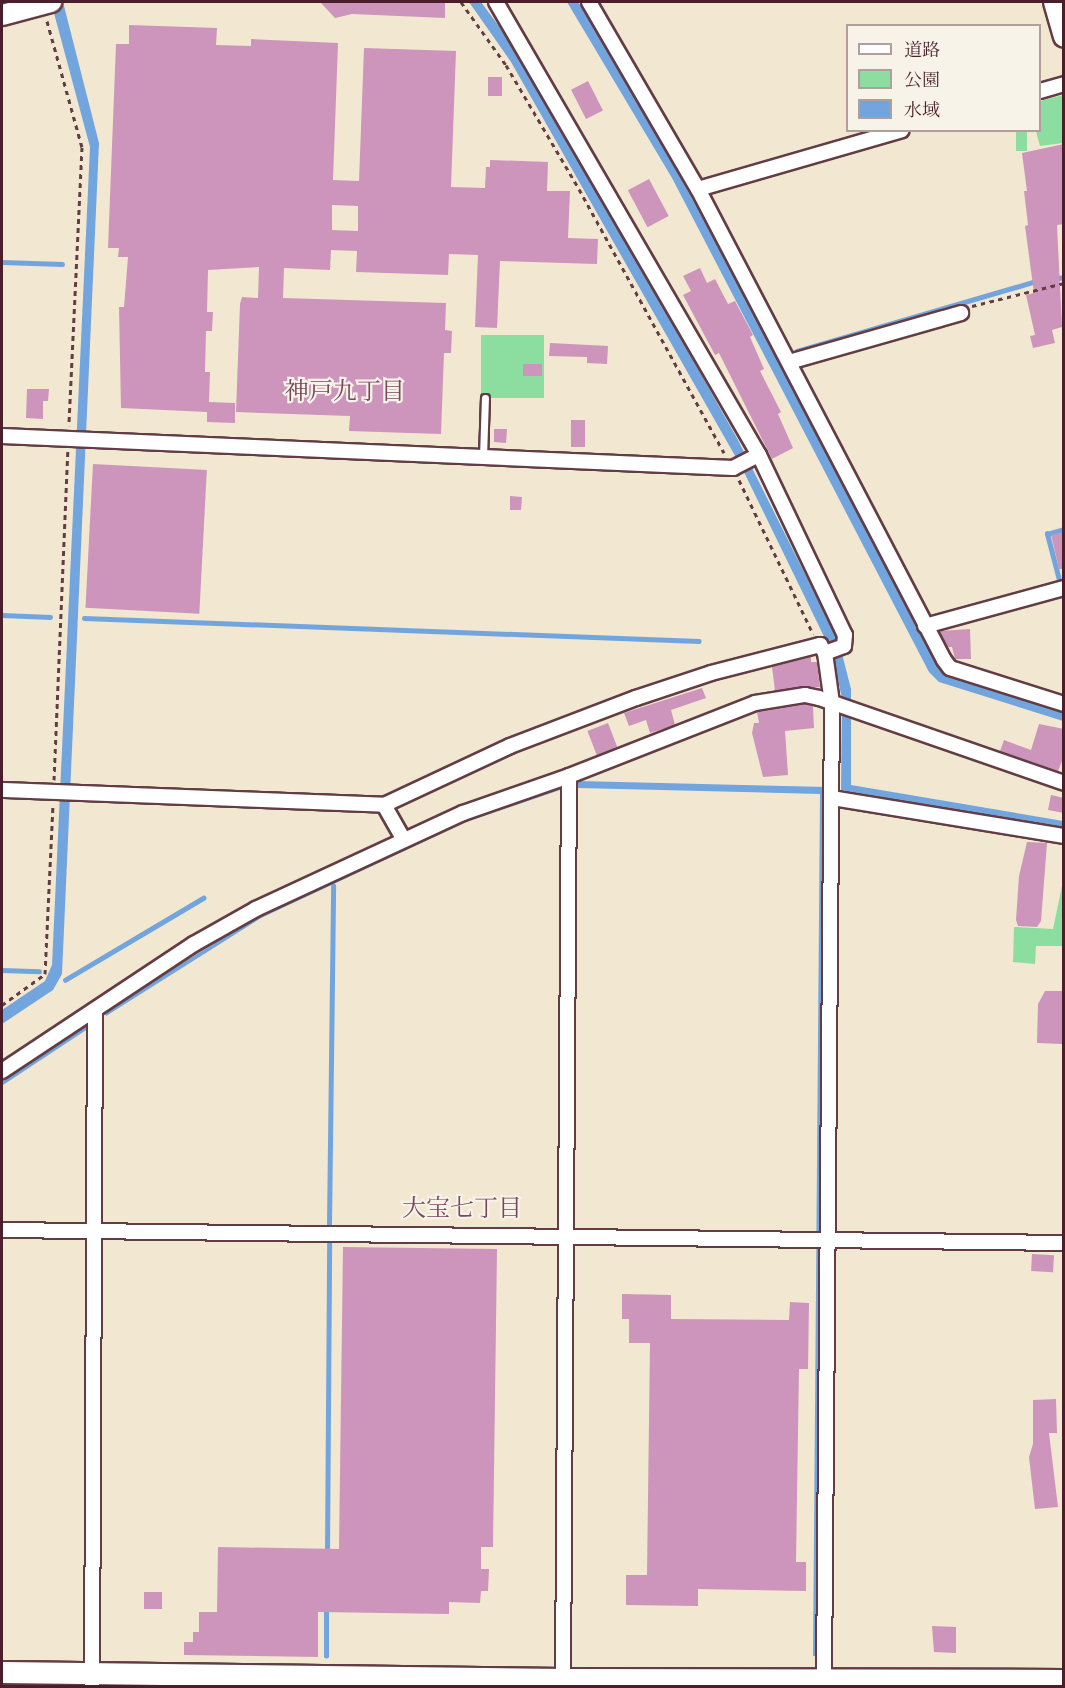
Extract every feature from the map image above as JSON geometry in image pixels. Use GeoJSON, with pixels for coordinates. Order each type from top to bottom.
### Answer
{"type":"FeatureCollection","features":[{"type":"Feature","properties":{"kind":"main road"},"geometry":{"type":"LineString","coordinates":[[2,15],[46,2]]}},
{"type":"Feature","properties":{"kind":"main road"},"geometry":{"type":"LineString","coordinates":[[1054,2],[1064,37]]}},
{"type":"Feature","properties":{"kind":"main road"},"geometry":{"type":"LineString","coordinates":[[2,1672],[91,1678],[1064,1680]]}},
{"type":"Feature","properties":{"kind":"street"},"geometry":{"type":"LineString","coordinates":[[2,790],[384,805],[583,717],[711,673],[844,646],[845,635],[755,457],[496,2]]}},
{"type":"Feature","properties":{"kind":"street"},"geometry":{"type":"LineString","coordinates":[[589,2],[698,189],[925,626],[950,668],[1064,704]]}},
{"type":"Feature","properties":{"kind":"street"},"geometry":{"type":"LineString","coordinates":[[1041,91],[1064,84]]}},
{"type":"Feature","properties":{"kind":"street"},"geometry":{"type":"LineString","coordinates":[[698,189],[895,132]]}},
{"type":"Feature","properties":{"kind":"street"},"geometry":{"type":"LineString","coordinates":[[789,362],[961,313]]}},
{"type":"Feature","properties":{"kind":"street"},"geometry":{"type":"LineString","coordinates":[[2,436],[734,467],[755,457]]}},
{"type":"Feature","properties":{"kind":"street"},"geometry":{"type":"LineString","coordinates":[[925,626],[1064,588]]}},
{"type":"Feature","properties":{"kind":"street"},"geometry":{"type":"LineString","coordinates":[[824,650],[835,704],[832,798],[824,1680]]}},
{"type":"Feature","properties":{"kind":"street"},"geometry":{"type":"LineString","coordinates":[[2,1071],[194,944],[256,909],[463,813],[569,776],[755,703],[806,695],[1064,783]]}},
{"type":"Feature","properties":{"kind":"street"},"geometry":{"type":"LineString","coordinates":[[563,1679],[569,776]]}},
{"type":"Feature","properties":{"kind":"street"},"geometry":{"type":"LineString","coordinates":[[832,798],[1064,836]]}},
{"type":"Feature","properties":{"kind":"street"},"geometry":{"type":"LineString","coordinates":[[384,805],[404,840]]}},
{"type":"Feature","properties":{"kind":"street"},"geometry":{"type":"LineString","coordinates":[[91,1678],[95,1010]]}},
{"type":"Feature","properties":{"kind":"street"},"geometry":{"type":"LineString","coordinates":[[2,1230],[1064,1243]]}},
{"type":"Feature","properties":{"kind":"lane"},"geometry":{"type":"LineString","coordinates":[[483,457],[485,398]]}},
{"type":"Feature","properties":{"kind":"path"},"geometry":{"type":"LineString","coordinates":[[2,1005],[45,974],[55,792],[82,147],[46,2]]}},
{"type":"Feature","properties":{"kind":"path"},"geometry":{"type":"LineString","coordinates":[[461,2],[506,65],[573,179],[734,467],[824,650]]}},
{"type":"Feature","properties":{"kind":"path"},"geometry":{"type":"LineString","coordinates":[[961,313],[962,309],[1064,283]]}},
{"type":"Feature","properties":{"kind":"green space"},"geometry":{"type":"Polygon","coordinates":[[[1063,95],[1063,143],[1040,146],[1036,132],[1041,132],[1041,101],[1063,95]]]}},
{"type":"Feature","properties":{"kind":"green space"},"geometry":{"type":"Polygon","coordinates":[[[1016,132],[1027,132],[1027,151],[1016,151],[1016,132]]]}},
{"type":"Feature","properties":{"kind":"green space"},"geometry":{"type":"Polygon","coordinates":[[[481,335],[544,335],[544,398],[481,398],[481,335]]]}},
{"type":"Feature","properties":{"kind":"green space"},"geometry":{"type":"Polygon","coordinates":[[[1063,881],[1063,946],[1036,946],[1035,964],[1013,962],[1014,927],[1053,929],[1063,881]]]}},
{"type":"Feature","properties":{"kind":"water"},"geometry":{"type":"Polygon","coordinates":[[[51,2],[63,2],[99,143],[62,974],[53,990],[2,1024],[2,1010],[45,981],[52,965],[90,147],[51,2]]]}},
{"type":"Feature","properties":{"kind":"water"},"geometry":{"type":"Polygon","coordinates":[[[469,2],[481,2],[522,57],[738,440],[839,642],[851,689],[851,785],[1063,821],[1063,829],[841,790],[842,699],[833,655],[742,468],[511,62],[469,2]]]}},
{"type":"Feature","properties":{"kind":"water"},"geometry":{"type":"Polygon","coordinates":[[[567,2],[578,2],[597,29],[731,268],[938,667],[948,675],[1063,712],[1063,721],[939,682],[929,672],[672,178],[567,2]]]}},
{"type":"Feature","properties":{"kind":"water"},"geometry":{"type":"Polygon","coordinates":[[[578,781],[827,787],[818,1656],[813,1656],[820,794],[578,788],[578,781]]]}},
{"type":"Feature","properties":{"kind":"water"},"geometry":{"type":"Polygon","coordinates":[[[559,785],[560,790],[466,822],[261,918],[106,1016],[104,1012],[259,915],[464,818],[559,785]]]}},
{"type":"Feature","properties":{"kind":"building"},"geometry":{"type":"Polygon","coordinates":[[[320,2],[445,2],[445,18],[352,14],[335,18],[320,2]]]}},
{"type":"Feature","properties":{"kind":"building"},"geometry":{"type":"Polygon","coordinates":[[[129,25],[217,28],[216,45],[251,46],[251,39],[338,43],[333,180],[359,181],[364,48],[456,51],[451,187],[485,188],[486,167],[490,167],[490,160],[548,162],[547,191],[570,191],[568,238],[598,239],[597,264],[500,261],[497,328],[475,327],[478,255],[449,254],[448,275],[356,272],[357,251],[331,250],[330,270],[284,268],[283,298],[446,303],[445,330],[452,331],[451,353],[444,353],[441,434],[349,431],[350,416],[236,412],[240,304],[242,297],[258,298],[259,267],[208,270],[207,312],[213,312],[212,331],[206,331],[205,372],[210,372],[209,402],[235,403],[235,423],[207,422],[207,412],[121,408],[119,307],[124,307],[128,257],[118,257],[119,248],[108,248],[116,44],[129,44],[129,25]],[[332,205],[332,230],[358,231],[358,206],[332,205]]]}},
{"type":"Feature","properties":{"kind":"building"},"geometry":{"type":"Polygon","coordinates":[[[488,77],[502,77],[502,96],[488,96],[488,77]]]}},
{"type":"Feature","properties":{"kind":"building"},"geometry":{"type":"Polygon","coordinates":[[[588,81],[603,110],[586,119],[571,90],[588,81]]]}},
{"type":"Feature","properties":{"kind":"building"},"geometry":{"type":"Polygon","coordinates":[[[1064,144],[1064,224],[1057,225],[1062,327],[1052,330],[1055,343],[1033,348],[1030,336],[1035,335],[1026,295],[1034,293],[1025,226],[1028,225],[1024,191],[1027,191],[1022,153],[1064,144]]]}},
{"type":"Feature","properties":{"kind":"building"},"geometry":{"type":"Polygon","coordinates":[[[649,179],[669,216],[648,227],[628,190],[649,179]]]}},
{"type":"Feature","properties":{"kind":"building"},"geometry":{"type":"Polygon","coordinates":[[[700,268],[707,283],[715,279],[728,304],[735,301],[753,335],[750,337],[764,369],[760,371],[781,412],[778,414],[793,448],[772,459],[719,353],[715,355],[683,295],[691,291],[683,276],[700,268]]]}},
{"type":"Feature","properties":{"kind":"building"},"geometry":{"type":"Polygon","coordinates":[[[550,343],[608,346],[607,364],[587,363],[587,357],[549,356],[550,343]]]}},
{"type":"Feature","properties":{"kind":"building"},"geometry":{"type":"Polygon","coordinates":[[[523,364],[542,364],[542,376],[523,376],[523,364]]]}},
{"type":"Feature","properties":{"kind":"building"},"geometry":{"type":"Polygon","coordinates":[[[27,389],[49,389],[48,401],[43,401],[43,419],[26,418],[27,389]]]}},
{"type":"Feature","properties":{"kind":"building"},"geometry":{"type":"Polygon","coordinates":[[[571,420],[585,420],[585,447],[571,447],[571,420]]]}},
{"type":"Feature","properties":{"kind":"building"},"geometry":{"type":"Polygon","coordinates":[[[494,429],[507,429],[506,443],[494,442],[494,429]]]}},
{"type":"Feature","properties":{"kind":"building"},"geometry":{"type":"Polygon","coordinates":[[[93,464],[207,470],[199,614],[85,608],[93,464]]]}},
{"type":"Feature","properties":{"kind":"building"},"geometry":{"type":"Polygon","coordinates":[[[510,496],[522,497],[521,510],[510,510],[510,496]]]}},
{"type":"Feature","properties":{"kind":"building"},"geometry":{"type":"Polygon","coordinates":[[[1064,532],[1064,569],[1059,569],[1051,535],[1064,532]]]}},
{"type":"Feature","properties":{"kind":"building"},"geometry":{"type":"Polygon","coordinates":[[[970,629],[971,659],[955,659],[952,647],[947,647],[939,631],[970,629]]]}},
{"type":"Feature","properties":{"kind":"building"},"geometry":{"type":"Polygon","coordinates":[[[811,657],[811,662],[817,662],[820,687],[775,691],[772,667],[811,657]]]}},
{"type":"Feature","properties":{"kind":"building"},"geometry":{"type":"Polygon","coordinates":[[[702,688],[706,698],[671,710],[675,725],[650,733],[646,720],[629,726],[624,713],[702,688]]]}},
{"type":"Feature","properties":{"kind":"building"},"geometry":{"type":"Polygon","coordinates":[[[805,704],[813,706],[814,728],[785,731],[788,775],[763,777],[752,733],[754,723],[759,723],[757,712],[805,704]]]}},
{"type":"Feature","properties":{"kind":"building"},"geometry":{"type":"Polygon","coordinates":[[[608,723],[617,747],[597,755],[587,731],[608,723]]]}},
{"type":"Feature","properties":{"kind":"building"},"geometry":{"type":"Polygon","coordinates":[[[1039,724],[1064,729],[1064,756],[1058,771],[1000,751],[1004,740],[1031,750],[1039,724]]]}},
{"type":"Feature","properties":{"kind":"building"},"geometry":{"type":"Polygon","coordinates":[[[1051,795],[1064,798],[1064,813],[1048,810],[1051,795]]]}},
{"type":"Feature","properties":{"kind":"building"},"geometry":{"type":"Polygon","coordinates":[[[1027,842],[1047,843],[1041,921],[1037,927],[1018,926],[1016,920],[1019,876],[1027,842]]]}},
{"type":"Feature","properties":{"kind":"building"},"geometry":{"type":"Polygon","coordinates":[[[1045,991],[1063,991],[1062,1044],[1037,1043],[1038,1004],[1045,991]]]}},
{"type":"Feature","properties":{"kind":"building"},"geometry":{"type":"Polygon","coordinates":[[[343,1247],[497,1249],[493,1547],[481,1547],[481,1569],[489,1569],[488,1591],[481,1591],[480,1603],[449,1602],[449,1614],[318,1612],[318,1657],[184,1655],[184,1642],[193,1642],[193,1632],[199,1632],[199,1612],[217,1612],[218,1547],[339,1549],[343,1247]]]}},
{"type":"Feature","properties":{"kind":"building"},"geometry":{"type":"Polygon","coordinates":[[[1032,1254],[1054,1255],[1053,1272],[1031,1271],[1032,1254]]]}},
{"type":"Feature","properties":{"kind":"building"},"geometry":{"type":"Polygon","coordinates":[[[622,1294],[671,1295],[671,1319],[789,1320],[790,1302],[809,1303],[808,1369],[799,1369],[796,1562],[806,1562],[806,1591],[698,1589],[698,1606],[626,1605],[626,1575],[647,1575],[650,1343],[629,1343],[629,1319],[622,1319],[622,1294]]]}},
{"type":"Feature","properties":{"kind":"building"},"geometry":{"type":"Polygon","coordinates":[[[1056,1399],[1057,1433],[1049,1433],[1058,1507],[1035,1509],[1029,1457],[1033,1444],[1033,1400],[1056,1399]]]}},
{"type":"Feature","properties":{"kind":"building"},"geometry":{"type":"Polygon","coordinates":[[[144,1592],[162,1592],[162,1609],[144,1609],[144,1592]]]}},
{"type":"Feature","properties":{"kind":"building"},"geometry":{"type":"Polygon","coordinates":[[[932,1626],[956,1627],[956,1653],[934,1652],[932,1626]]]}},
{"type":"Feature","properties":{"kind":"waterway"},"geometry":{"type":"LineString","coordinates":[[2,262],[62,264]]}},
{"type":"Feature","properties":{"kind":"waterway"},"geometry":{"type":"LineString","coordinates":[[1053,279],[1064,277]]}},
{"type":"Feature","properties":{"kind":"waterway"},"geometry":{"type":"LineString","coordinates":[[797,351],[1036,281]]}},
{"type":"Feature","properties":{"kind":"waterway"},"geometry":{"type":"LineString","coordinates":[[1059,580],[1047,534],[1064,529]]}},
{"type":"Feature","properties":{"kind":"waterway"},"geometry":{"type":"LineString","coordinates":[[2,615],[50,617]]}},
{"type":"Feature","properties":{"kind":"waterway"},"geometry":{"type":"LineString","coordinates":[[84,618],[699,641]]}},
{"type":"Feature","properties":{"kind":"waterway"},"geometry":{"type":"LineString","coordinates":[[329,1225],[333,886]]}},
{"type":"Feature","properties":{"kind":"waterway"},"geometry":{"type":"LineString","coordinates":[[65,980],[203,898]]}},
{"type":"Feature","properties":{"kind":"waterway"},"geometry":{"type":"LineString","coordinates":[[2,970],[39,971]]}},
{"type":"Feature","properties":{"kind":"waterway"},"geometry":{"type":"LineString","coordinates":[[2,1082],[87,1026]]}},
{"type":"Feature","properties":{"kind":"waterway"},"geometry":{"type":"LineString","coordinates":[[327,1555],[329,1244]]}},
{"type":"Feature","properties":{"kind":"waterway"},"geometry":{"type":"LineString","coordinates":[[326,1608],[326,1656]]}},
{"type":"Feature","properties":{"kind":"district","name":"神戸九丁目"},"geometry":{"type":"Point","coordinates":[345,392]}},
{"type":"Feature","properties":{"kind":"district","name":"大宝七丁目"},"geometry":{"type":"Point","coordinates":[462,1209]}}]}
